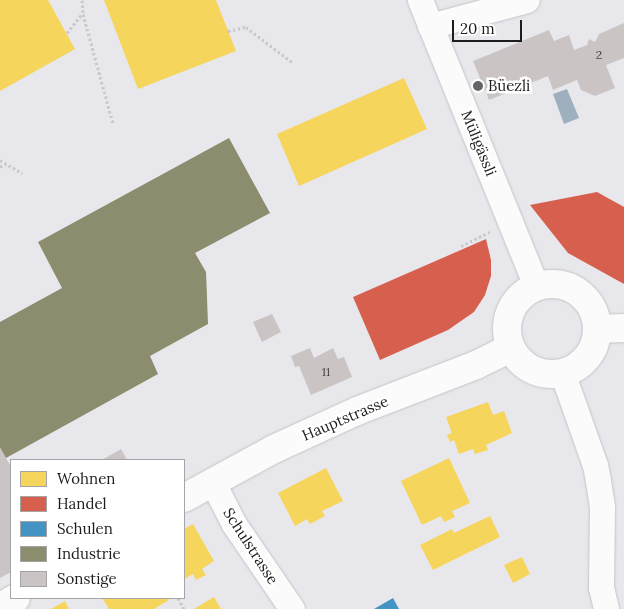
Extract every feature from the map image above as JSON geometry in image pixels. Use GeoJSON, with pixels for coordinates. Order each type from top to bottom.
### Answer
{"type":"FeatureCollection","features":[{"type":"Feature","properties":{"kind":"main road"},"geometry":{"type":"LineString","coordinates":[[550,284],[565,285],[578,292],[589,302],[595,315],[597,329],[591,352],[583,361],[562,372],[550,374],[533,369],[518,358],[511,348],[508,334],[508,319],[514,305],[523,294],[536,286],[550,284]]}},
{"type":"Feature","properties":{"kind":"main road"},"geometry":{"type":"LineString","coordinates":[[597,329],[624,328]]}},
{"type":"Feature","properties":{"kind":"main road","name":"Hauptstrasse"},"geometry":{"type":"LineString","coordinates":[[185,497],[212,481],[357,411],[476,365],[511,348]]}},
{"type":"Feature","properties":{"kind":"main road"},"geometry":{"type":"LineString","coordinates":[[0,607],[14,599]]}},
{"type":"Feature","properties":{"kind":"street","name":"Müligässli"},"geometry":{"type":"LineString","coordinates":[[420,0],[536,286]]}},
{"type":"Feature","properties":{"kind":"street"},"geometry":{"type":"LineString","coordinates":[[430,26],[528,0]]}},
{"type":"Feature","properties":{"kind":"street"},"geometry":{"type":"LineString","coordinates":[[562,372],[595,465],[602,507],[601,587],[606,609]]}},
{"type":"Feature","properties":{"kind":"street","name":"Schulstrasse"},"geometry":{"type":"LineString","coordinates":[[212,481],[234,524],[292,609]]}},
{"type":"Feature","properties":{"kind":"path"},"geometry":{"type":"LineString","coordinates":[[82,0],[83,14],[113,124]]}},
{"type":"Feature","properties":{"kind":"path"},"geometry":{"type":"LineString","coordinates":[[67,33],[83,14]]}},
{"type":"Feature","properties":{"kind":"path"},"geometry":{"type":"LineString","coordinates":[[228,31],[246,27],[292,62]]}},
{"type":"Feature","properties":{"kind":"path"},"geometry":{"type":"LineString","coordinates":[[0,160],[22,173]]}},
{"type":"Feature","properties":{"kind":"path"},"geometry":{"type":"LineString","coordinates":[[0,167],[6,164]]}},
{"type":"Feature","properties":{"kind":"path"},"geometry":{"type":"LineString","coordinates":[[461,246],[486,234]]}},
{"type":"Feature","properties":{"kind":"water"},"geometry":{"type":"Polygon","coordinates":[[[567,89],[579,118],[564,124],[553,94],[567,89]]]}},
{"type":"Feature","properties":{"kind":"building: Wohnen"},"geometry":{"type":"Polygon","coordinates":[[[0,0],[48,0],[75,49],[0,91],[0,0]]]}},
{"type":"Feature","properties":{"kind":"building: Wohnen"},"geometry":{"type":"Polygon","coordinates":[[[104,0],[216,0],[236,51],[138,89],[104,0]]]}},
{"type":"Feature","properties":{"kind":"building: Wohnen"},"geometry":{"type":"Polygon","coordinates":[[[404,78],[427,129],[299,186],[277,134],[404,78]]]}},
{"type":"Feature","properties":{"kind":"building: Wohnen"},"geometry":{"type":"Polygon","coordinates":[[[488,402],[493,415],[504,411],[512,433],[486,445],[488,450],[475,454],[473,449],[459,454],[454,440],[450,442],[447,435],[452,433],[446,417],[488,402]]]}},
{"type":"Feature","properties":{"kind":"building: Wohnen"},"geometry":{"type":"Polygon","coordinates":[[[449,458],[470,503],[452,511],[455,517],[444,522],[441,516],[422,525],[401,481],[449,458]]]}},
{"type":"Feature","properties":{"kind":"building: Wohnen"},"geometry":{"type":"Polygon","coordinates":[[[326,468],[343,501],[322,511],[325,516],[310,524],[307,519],[295,526],[278,493],[326,468]]]}},
{"type":"Feature","properties":{"kind":"building: Wohnen"},"geometry":{"type":"Polygon","coordinates":[[[490,516],[500,537],[433,570],[420,545],[452,529],[454,533],[490,516]]]}},
{"type":"Feature","properties":{"kind":"building: Wohnen"},"geometry":{"type":"Polygon","coordinates":[[[193,524],[214,561],[202,569],[206,575],[196,580],[193,574],[185,578],[185,528],[193,524]]]}},
{"type":"Feature","properties":{"kind":"building: Wohnen"},"geometry":{"type":"Polygon","coordinates":[[[522,557],[530,574],[513,583],[504,565],[522,557]]]}},
{"type":"Feature","properties":{"kind":"building: Wohnen"},"geometry":{"type":"Polygon","coordinates":[[[214,597],[221,609],[194,609],[214,597]]]}},
{"type":"Feature","properties":{"kind":"building: Wohnen"},"geometry":{"type":"Polygon","coordinates":[[[103,599],[169,600],[154,609],[109,609],[103,599]]]}},
{"type":"Feature","properties":{"kind":"building: Wohnen"},"geometry":{"type":"Polygon","coordinates":[[[65,601],[69,609],[51,609],[65,601]]]}},
{"type":"Feature","properties":{"kind":"building: Handel"},"geometry":{"type":"Polygon","coordinates":[[[597,192],[624,207],[624,284],[568,253],[530,205],[597,192]]]}},
{"type":"Feature","properties":{"kind":"building: Handel"},"geometry":{"type":"Polygon","coordinates":[[[486,239],[491,260],[491,276],[485,295],[474,312],[448,330],[380,360],[353,297],[486,239]]]}},
{"type":"Feature","properties":{"kind":"building: Schulen"},"geometry":{"type":"Polygon","coordinates":[[[393,598],[399,609],[374,609],[393,598]]]}},
{"type":"Feature","properties":{"kind":"building: Industrie"},"geometry":{"type":"Polygon","coordinates":[[[229,138],[270,213],[195,253],[206,272],[208,324],[150,356],[158,374],[6,458],[0,450],[0,322],[62,288],[38,242],[229,138]]]}},
{"type":"Feature","properties":{"kind":"building: Sonstige"},"geometry":{"type":"Polygon","coordinates":[[[624,23],[624,58],[606,65],[615,88],[595,96],[581,90],[577,80],[553,90],[548,76],[489,100],[473,61],[549,30],[554,41],[569,35],[574,50],[587,45],[589,39],[595,42],[599,34],[624,23]]]}},
{"type":"Feature","properties":{"kind":"building: Sonstige"},"geometry":{"type":"Polygon","coordinates":[[[272,314],[281,332],[262,342],[253,322],[272,314]]]}},
{"type":"Feature","properties":{"kind":"building: Sonstige"},"geometry":{"type":"Polygon","coordinates":[[[310,348],[314,358],[333,348],[338,359],[344,357],[352,377],[311,395],[299,366],[295,367],[291,356],[310,348]]]}},
{"type":"Feature","properties":{"kind":"building: Sonstige"},"geometry":{"type":"Polygon","coordinates":[[[0,447],[10,465],[10,573],[0,578],[0,447]]]}},
{"type":"Feature","properties":{"kind":"building: Sonstige"},"geometry":{"type":"Polygon","coordinates":[[[121,449],[126,459],[104,459],[121,449]]]}},
{"type":"Feature","properties":{"kind":"place","name":"Büezli"},"geometry":{"type":"Point","coordinates":[478,86]}}]}
